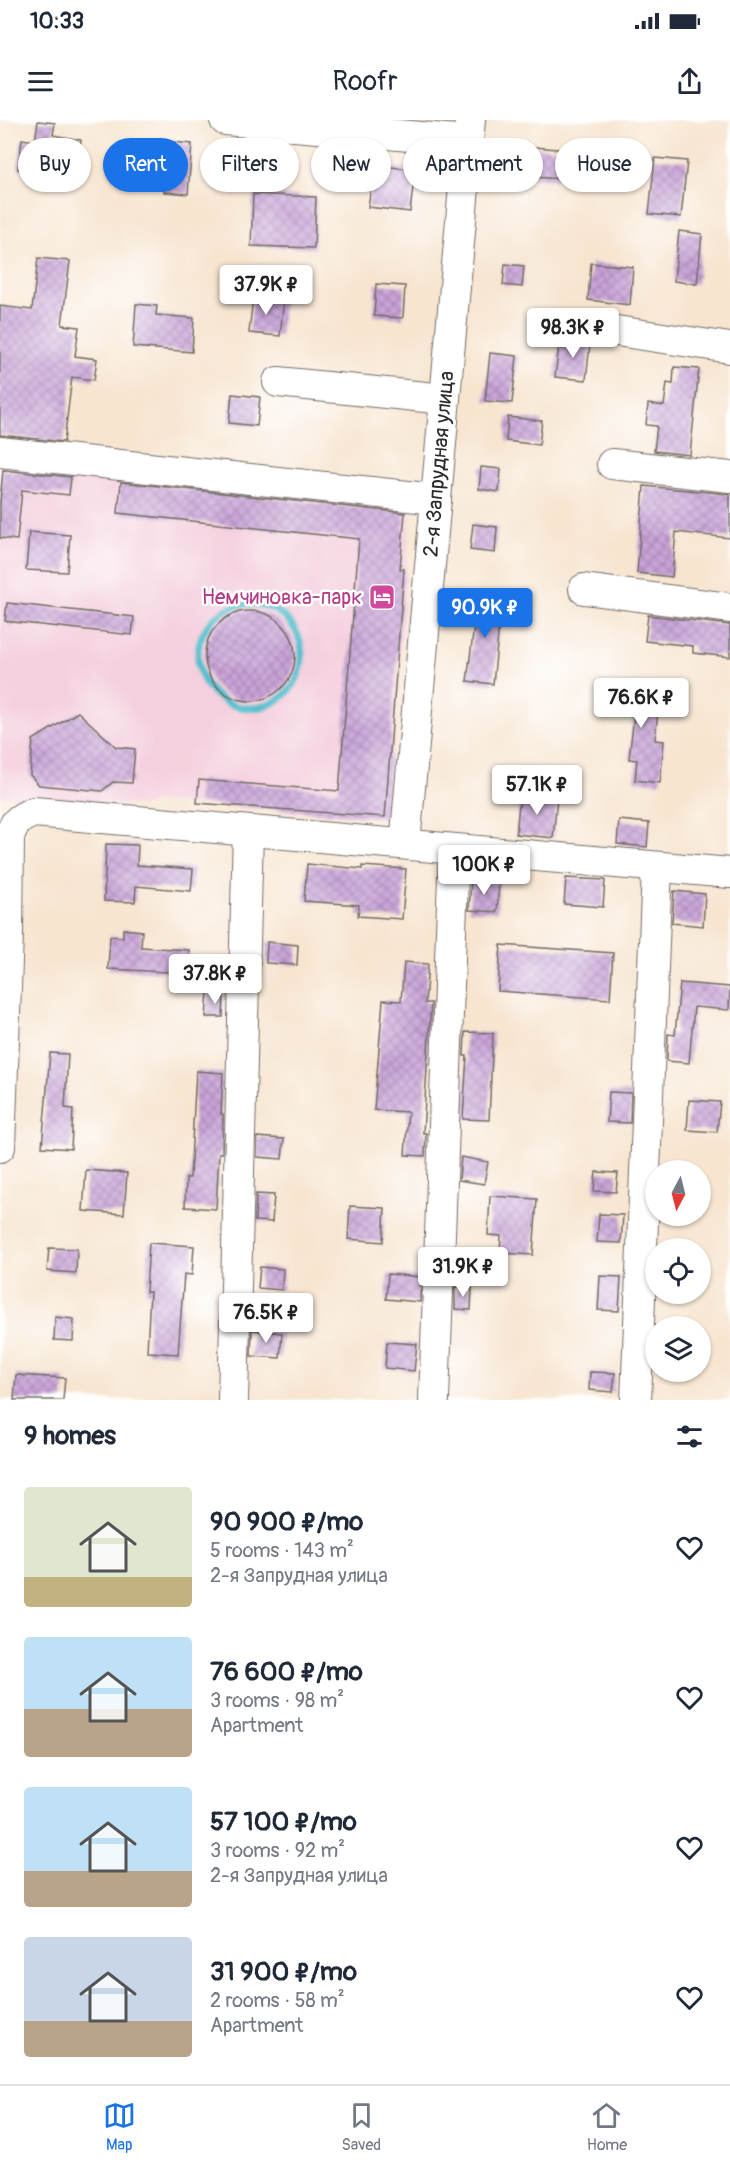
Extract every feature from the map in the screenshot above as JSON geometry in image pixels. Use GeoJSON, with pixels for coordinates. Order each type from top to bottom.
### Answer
{"type":"FeatureCollection","features":[{"type":"Feature","properties":{"kind":"street"},"geometry":{"type":"LineString","coordinates":[[225,120],[469,130]]}},
{"type":"Feature","properties":{"kind":"street","name":"2-я Запрудная улица"},"geometry":{"type":"LineString","coordinates":[[405,844],[469,130]]}},
{"type":"Feature","properties":{"kind":"street"},"geometry":{"type":"LineString","coordinates":[[590,327],[730,348]]}},
{"type":"Feature","properties":{"kind":"street"},"geometry":{"type":"LineString","coordinates":[[278,382],[445,399]]}},
{"type":"Feature","properties":{"kind":"street"},"geometry":{"type":"LineString","coordinates":[[0,452],[436,499]]}},
{"type":"Feature","properties":{"kind":"street"},"geometry":{"type":"LineString","coordinates":[[612,464],[730,477]]}},
{"type":"Feature","properties":{"kind":"street"},"geometry":{"type":"LineString","coordinates":[[584,589],[730,608]]}},
{"type":"Feature","properties":{"kind":"street"},"geometry":{"type":"LineString","coordinates":[[0,1146],[8,934],[9,838],[15,817],[248,831],[730,873]]}},
{"type":"Feature","properties":{"kind":"street"},"geometry":{"type":"LineString","coordinates":[[233,1400],[248,831]]}},
{"type":"Feature","properties":{"kind":"street"},"geometry":{"type":"LineString","coordinates":[[434,1400],[454,849]]}},
{"type":"Feature","properties":{"kind":"street"},"geometry":{"type":"LineString","coordinates":[[636,1400],[657,867]]}},
{"type":"Feature","properties":{"kind":"shaded area"},"geometry":{"type":"Polygon","coordinates":[[[0,440],[413,486],[387,819],[152,801],[149,806],[0,796],[0,440]]]}},
{"type":"Feature","properties":{"kind":"building"},"geometry":{"type":"Polygon","coordinates":[[[38,121],[55,123],[53,135],[70,138],[35,138],[38,121]]]}},
{"type":"Feature","properties":{"kind":"building"},"geometry":{"type":"Polygon","coordinates":[[[188,144],[192,144],[188,194],[164,192],[188,192],[188,144]]]}},
{"type":"Feature","properties":{"kind":"building"},"geometry":{"type":"Polygon","coordinates":[[[543,148],[555,149],[555,178],[543,178],[543,148]]]}},
{"type":"Feature","properties":{"kind":"building"},"geometry":{"type":"Polygon","coordinates":[[[655,158],[687,161],[681,217],[649,214],[655,158]]]}},
{"type":"Feature","properties":{"kind":"building"},"geometry":{"type":"Polygon","coordinates":[[[391,167],[403,169],[403,192],[412,192],[410,212],[368,207],[370,192],[391,192],[391,167]]]}},
{"type":"Feature","properties":{"kind":"building"},"geometry":{"type":"Polygon","coordinates":[[[253,194],[316,197],[314,248],[251,246],[253,194]]]}},
{"type":"Feature","properties":{"kind":"building"},"geometry":{"type":"Polygon","coordinates":[[[679,231],[702,234],[697,284],[674,281],[679,231]]]}},
{"type":"Feature","properties":{"kind":"building"},"geometry":{"type":"Polygon","coordinates":[[[38,258],[70,261],[62,325],[79,327],[75,356],[97,359],[94,380],[72,377],[64,442],[0,435],[0,306],[32,310],[38,258]]]}},
{"type":"Feature","properties":{"kind":"building"},"geometry":{"type":"Polygon","coordinates":[[[591,263],[633,267],[630,305],[588,300],[591,263]]]}},
{"type":"Feature","properties":{"kind":"building"},"geometry":{"type":"Polygon","coordinates":[[[505,264],[524,266],[522,287],[503,285],[505,264]]]}},
{"type":"Feature","properties":{"kind":"building"},"geometry":{"type":"Polygon","coordinates":[[[376,284],[405,286],[403,318],[374,316],[376,284]]]}},
{"type":"Feature","properties":{"kind":"building"},"geometry":{"type":"Polygon","coordinates":[[[253,296],[284,299],[280,336],[249,333],[253,296]]]}},
{"type":"Feature","properties":{"kind":"building"},"geometry":{"type":"Polygon","coordinates":[[[136,304],[157,306],[156,315],[194,318],[192,352],[133,347],[136,304]]]}},
{"type":"Feature","properties":{"kind":"building"},"geometry":{"type":"Polygon","coordinates":[[[560,338],[590,344],[586,380],[555,377],[560,338]]]}},
{"type":"Feature","properties":{"kind":"building"},"geometry":{"type":"Polygon","coordinates":[[[490,353],[517,356],[512,403],[485,401],[490,353]]]}},
{"type":"Feature","properties":{"kind":"building"},"geometry":{"type":"Polygon","coordinates":[[[674,367],[699,369],[690,455],[654,451],[657,426],[646,425],[648,404],[664,406],[667,383],[673,384],[674,367]]]}},
{"type":"Feature","properties":{"kind":"building"},"geometry":{"type":"Polygon","coordinates":[[[232,394],[260,397],[257,426],[229,423],[232,394]]]}},
{"type":"Feature","properties":{"kind":"building"},"geometry":{"type":"Polygon","coordinates":[[[508,417],[542,421],[539,445],[506,441],[508,417]]]}},
{"type":"Feature","properties":{"kind":"building"},"geometry":{"type":"Polygon","coordinates":[[[481,467],[501,469],[499,492],[479,489],[481,467]]]}},
{"type":"Feature","properties":{"kind":"building"},"geometry":{"type":"Polygon","coordinates":[[[3,470],[71,477],[69,495],[22,490],[17,540],[0,538],[3,470]]]}},
{"type":"Feature","properties":{"kind":"building"},"geometry":{"type":"Polygon","coordinates":[[[121,482],[405,513],[400,569],[404,569],[385,817],[197,803],[199,780],[339,791],[359,539],[118,513],[121,482]]]}},
{"type":"Feature","properties":{"kind":"building"},"geometry":{"type":"Polygon","coordinates":[[[644,486],[730,494],[730,538],[676,532],[672,577],[637,573],[644,486]]]}},
{"type":"Feature","properties":{"kind":"building"},"geometry":{"type":"Polygon","coordinates":[[[473,524],[497,527],[495,553],[470,550],[473,524]]]}},
{"type":"Feature","properties":{"kind":"building"},"geometry":{"type":"Polygon","coordinates":[[[29,532],[70,535],[67,572],[26,570],[29,532]]]}},
{"type":"Feature","properties":{"kind":"building"},"geometry":{"type":"Polygon","coordinates":[[[478,595],[505,598],[503,617],[500,616],[493,684],[467,681],[478,595]]]}},
{"type":"Feature","properties":{"kind":"building"},"geometry":{"type":"Polygon","coordinates":[[[7,603],[134,617],[132,635],[5,621],[7,603]]]}},
{"type":"Feature","properties":{"kind":"building"},"geometry":{"type":"Polygon","coordinates":[[[250,611],[267,615],[282,624],[291,639],[295,656],[291,673],[282,688],[267,697],[250,701],[233,697],[218,688],[209,673],[205,656],[209,639],[218,624],[233,615],[250,611]]]}},
{"type":"Feature","properties":{"kind":"building"},"geometry":{"type":"Polygon","coordinates":[[[648,615],[730,625],[730,657],[693,653],[693,646],[645,641],[648,615]]]}},
{"type":"Feature","properties":{"kind":"building"},"geometry":{"type":"Polygon","coordinates":[[[611,686],[660,691],[655,740],[664,741],[660,783],[635,780],[637,760],[629,759],[634,715],[608,712],[611,686]]]}},
{"type":"Feature","properties":{"kind":"building"},"geometry":{"type":"Polygon","coordinates":[[[78,712],[116,747],[135,749],[132,783],[113,782],[102,791],[39,785],[30,775],[33,740],[78,712]]]}},
{"type":"Feature","properties":{"kind":"building"},"geometry":{"type":"Polygon","coordinates":[[[520,795],[557,799],[553,838],[516,834],[520,795]]]}},
{"type":"Feature","properties":{"kind":"building"},"geometry":{"type":"Polygon","coordinates":[[[619,820],[649,823],[647,847],[617,844],[619,820]]]}},
{"type":"Feature","properties":{"kind":"building"},"geometry":{"type":"Polygon","coordinates":[[[106,844],[138,845],[137,865],[193,869],[191,891],[136,886],[135,902],[104,901],[106,844]]]}},
{"type":"Feature","properties":{"kind":"building"},"geometry":{"type":"Polygon","coordinates":[[[307,864],[362,869],[362,866],[406,869],[402,919],[358,916],[359,905],[304,901],[307,864]]]}},
{"type":"Feature","properties":{"kind":"building"},"geometry":{"type":"Polygon","coordinates":[[[566,878],[605,880],[603,907],[564,904],[566,878]]]}},
{"type":"Feature","properties":{"kind":"building"},"geometry":{"type":"Polygon","coordinates":[[[471,881],[499,883],[497,912],[469,910],[471,881]]]}},
{"type":"Feature","properties":{"kind":"building"},"geometry":{"type":"Polygon","coordinates":[[[674,891],[705,894],[703,926],[672,923],[674,891]]]}},
{"type":"Feature","properties":{"kind":"building"},"geometry":{"type":"Polygon","coordinates":[[[123,929],[142,931],[141,947],[189,950],[188,973],[108,969],[110,936],[123,937],[123,929]]]}},
{"type":"Feature","properties":{"kind":"building"},"geometry":{"type":"Polygon","coordinates":[[[267,942],[298,945],[297,965],[266,963],[267,942]]]}},
{"type":"Feature","properties":{"kind":"building"},"geometry":{"type":"Polygon","coordinates":[[[501,945],[613,953],[610,999],[498,991],[501,945]]]}},
{"type":"Feature","properties":{"kind":"building"},"geometry":{"type":"Polygon","coordinates":[[[404,962],[428,964],[425,1003],[431,1003],[423,1133],[426,1133],[425,1156],[405,1155],[408,1112],[374,1110],[383,1000],[401,1001],[404,962]]]}},
{"type":"Feature","properties":{"kind":"building"},"geometry":{"type":"Polygon","coordinates":[[[680,983],[730,987],[729,1010],[694,1007],[689,1063],[667,1061],[668,1034],[675,1035],[680,983]]]}},
{"type":"Feature","properties":{"kind":"building"},"geometry":{"type":"Polygon","coordinates":[[[208,992],[224,993],[223,1017],[206,1017],[208,992]]]}},
{"type":"Feature","properties":{"kind":"building"},"geometry":{"type":"Polygon","coordinates":[[[465,1032],[493,1033],[489,1120],[463,1119],[467,1056],[464,1056],[465,1032]]]}},
{"type":"Feature","properties":{"kind":"building"},"geometry":{"type":"Polygon","coordinates":[[[50,1053],[68,1054],[65,1108],[73,1109],[71,1149],[42,1147],[50,1053]]]}},
{"type":"Feature","properties":{"kind":"building"},"geometry":{"type":"Polygon","coordinates":[[[196,1071],[223,1073],[222,1153],[219,1153],[216,1209],[185,1207],[186,1178],[190,1178],[196,1071]]]}},
{"type":"Feature","properties":{"kind":"building"},"geometry":{"type":"Polygon","coordinates":[[[609,1092],[631,1093],[630,1123],[607,1122],[609,1092]]]}},
{"type":"Feature","properties":{"kind":"building"},"geometry":{"type":"Polygon","coordinates":[[[689,1100],[720,1102],[717,1132],[687,1130],[689,1100]]]}},
{"type":"Feature","properties":{"kind":"building"},"geometry":{"type":"Polygon","coordinates":[[[257,1137],[284,1139],[282,1159],[257,1157],[257,1137]]]}},
{"type":"Feature","properties":{"kind":"building"},"geometry":{"type":"Polygon","coordinates":[[[461,1157],[488,1162],[484,1184],[459,1180],[461,1157]]]}},
{"type":"Feature","properties":{"kind":"building"},"geometry":{"type":"Polygon","coordinates":[[[86,1170],[127,1173],[124,1214],[83,1211],[86,1170]]]}},
{"type":"Feature","properties":{"kind":"building"},"geometry":{"type":"Polygon","coordinates":[[[596,1172],[618,1173],[616,1192],[594,1191],[596,1172]]]}},
{"type":"Feature","properties":{"kind":"building"},"geometry":{"type":"Polygon","coordinates":[[[256,1194],[274,1195],[272,1222],[255,1221],[256,1194]]]}},
{"type":"Feature","properties":{"kind":"building"},"geometry":{"type":"Polygon","coordinates":[[[490,1196],[537,1199],[533,1255],[500,1253],[501,1236],[488,1235],[490,1196]]]}},
{"type":"Feature","properties":{"kind":"building"},"geometry":{"type":"Polygon","coordinates":[[[350,1206],[385,1208],[383,1242],[348,1239],[350,1206]]]}},
{"type":"Feature","properties":{"kind":"building"},"geometry":{"type":"Polygon","coordinates":[[[599,1214],[623,1215],[621,1243],[597,1242],[599,1214]]]}},
{"type":"Feature","properties":{"kind":"building"},"geometry":{"type":"Polygon","coordinates":[[[149,1243],[194,1246],[192,1275],[184,1274],[178,1354],[147,1352],[150,1292],[146,1292],[149,1243]]]}},
{"type":"Feature","properties":{"kind":"building"},"geometry":{"type":"Polygon","coordinates":[[[49,1248],[77,1249],[76,1273],[47,1271],[49,1248]]]}},
{"type":"Feature","properties":{"kind":"building"},"geometry":{"type":"Polygon","coordinates":[[[260,1267],[283,1269],[282,1290],[258,1288],[260,1267]]]}},
{"type":"Feature","properties":{"kind":"building"},"geometry":{"type":"Polygon","coordinates":[[[388,1274],[421,1277],[420,1302],[386,1299],[388,1274]]]}},
{"type":"Feature","properties":{"kind":"building"},"geometry":{"type":"Polygon","coordinates":[[[600,1276],[621,1277],[619,1311],[598,1310],[600,1276]]]}},
{"type":"Feature","properties":{"kind":"building"},"geometry":{"type":"Polygon","coordinates":[[[455,1287],[472,1288],[471,1310],[455,1309],[455,1287]]]}},
{"type":"Feature","properties":{"kind":"building"},"geometry":{"type":"Polygon","coordinates":[[[55,1317],[74,1319],[73,1341],[54,1340],[55,1317]]]}},
{"type":"Feature","properties":{"kind":"building"},"geometry":{"type":"Polygon","coordinates":[[[252,1330],[282,1333],[280,1358],[251,1356],[252,1330]]]}},
{"type":"Feature","properties":{"kind":"building"},"geometry":{"type":"Polygon","coordinates":[[[387,1342],[417,1344],[414,1371],[385,1368],[387,1342]]]}},
{"type":"Feature","properties":{"kind":"building"},"geometry":{"type":"Polygon","coordinates":[[[590,1372],[615,1373],[613,1392],[589,1390],[590,1372]]]}},
{"type":"Feature","properties":{"kind":"building"},"geometry":{"type":"Polygon","coordinates":[[[16,1375],[65,1378],[63,1400],[14,1400],[16,1375]]]}},
{"type":"Feature","properties":{"kind":"waterway"},"geometry":{"type":"LineString","coordinates":[[250,604],[270,608],[287,619],[298,636],[302,656],[298,676],[287,693],[270,704],[250,708],[230,704],[213,693],[202,676],[198,656],[202,636],[213,619],[230,608],[250,604]]}},
{"type":"Feature","properties":{"kind":"place","name":"Немчиновка-парк"},"geometry":{"type":"Point","coordinates":[382,597]}}]}
